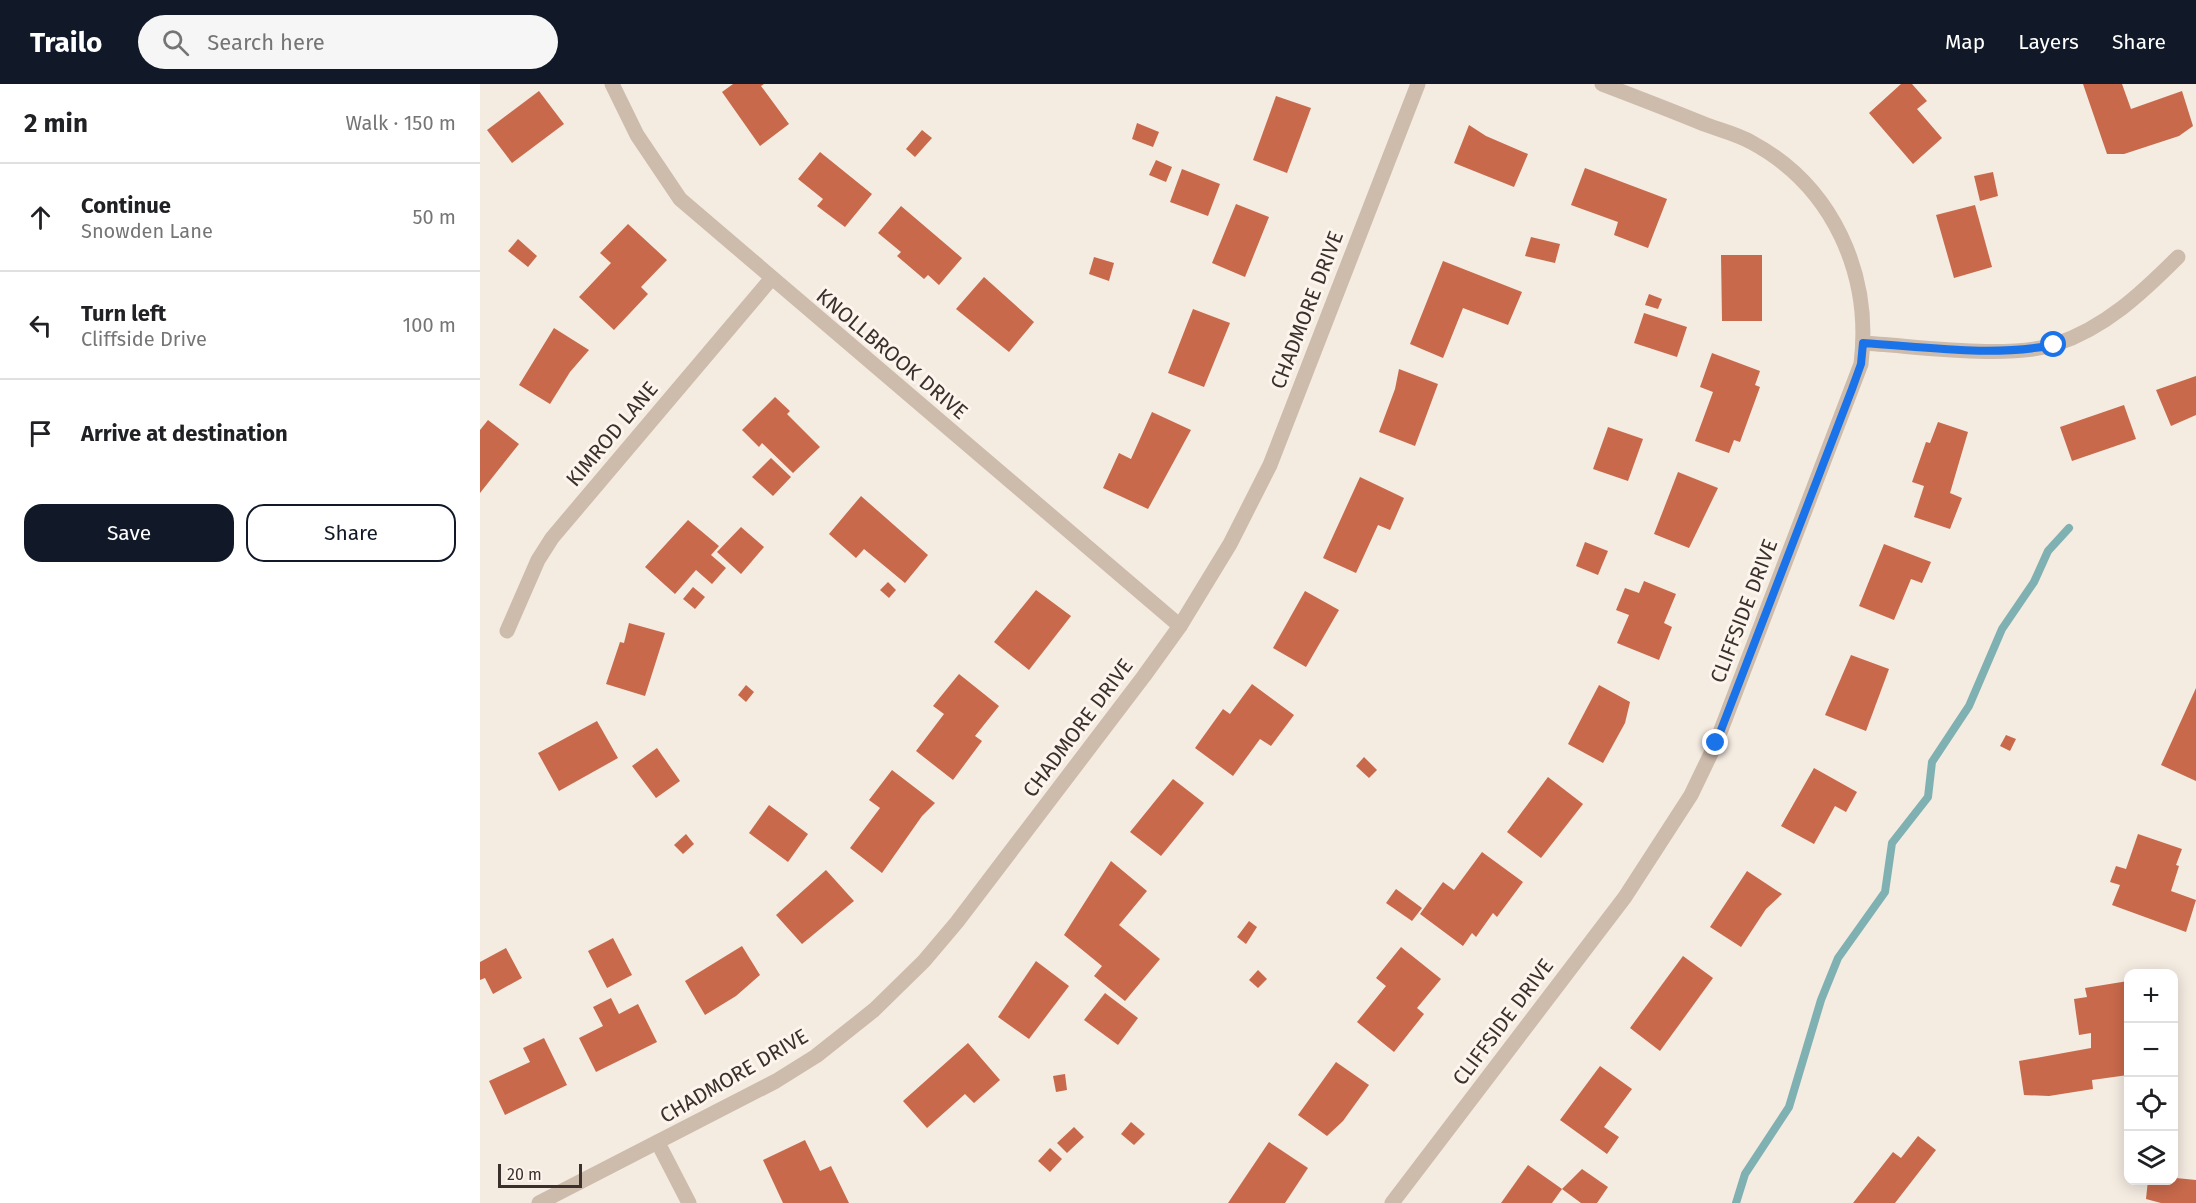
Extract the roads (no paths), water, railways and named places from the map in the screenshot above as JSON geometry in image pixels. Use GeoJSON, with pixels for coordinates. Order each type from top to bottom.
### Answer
{"type":"FeatureCollection","features":[{"type":"Feature","properties":{"kind":"street","name":"KNOLLBROOK DRIVE"},"geometry":{"type":"LineString","coordinates":[[612,84],[637,135],[680,199],[1180,626]]}},
{"type":"Feature","properties":{"kind":"street","name":"CHADMORE DRIVE"},"geometry":{"type":"LineString","coordinates":[[538,1203],[776,1081],[816,1056],[874,1010],[916,969],[957,922],[1180,626],[1230,544],[1269,465],[1418,84]]}},
{"type":"Feature","properties":{"kind":"street","name":"CLIFFSIDE DRIVE"},"geometry":{"type":"LineString","coordinates":[[1392,1203],[1625,897],[1691,795],[1716,743],[1861,364],[1863,343],[1861,298],[1851,255],[1839,228],[1817,194],[1784,163],[1750,141],[1602,84]]}},
{"type":"Feature","properties":{"kind":"street"},"geometry":{"type":"LineString","coordinates":[[1863,343],[1999,351],[2029,350],[2054,345],[2079,335],[2112,316],[2140,295],[2178,256]]}},
{"type":"Feature","properties":{"kind":"street","name":"KIMROD LANE"},"geometry":{"type":"LineString","coordinates":[[507,631],[537,560],[552,538],[771,279]]}},
{"type":"Feature","properties":{"kind":"street"},"geometry":{"type":"LineString","coordinates":[[658,1143],[689,1203]]}},
{"type":"Feature","properties":{"kind":"waterway"},"geometry":{"type":"LineString","coordinates":[[1736,1203],[1745,1174],[1789,1107],[1821,1000],[1838,958],[1885,892],[1892,843],[1928,797],[1932,762],[1969,706],[2002,629],[2034,582],[2048,551],[2069,528]]}}]}
